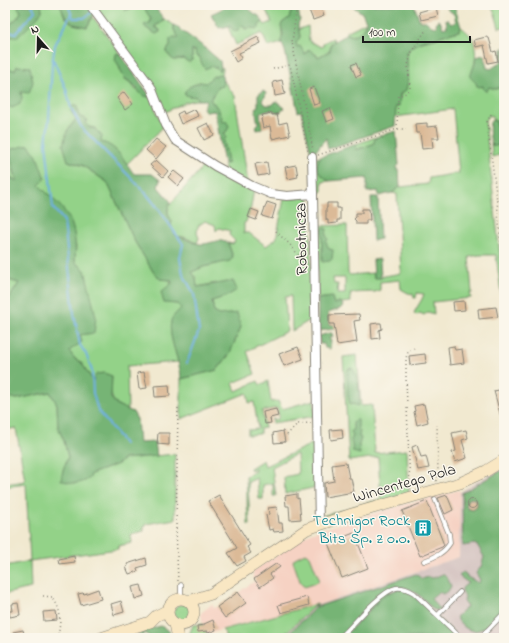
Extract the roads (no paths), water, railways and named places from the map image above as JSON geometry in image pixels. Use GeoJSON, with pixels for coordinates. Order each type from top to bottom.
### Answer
{"type":"FeatureCollection","features":[{"type":"Feature","properties":{"kind":"street","name":"Robotnicza"},"geometry":{"type":"LineString","coordinates":[[93,9],[151,87],[166,125],[175,140],[215,166],[252,186],[271,194],[287,196],[313,194],[319,524]]}},
{"type":"Feature","properties":{"kind":"street"},"geometry":{"type":"LineString","coordinates":[[312,157],[313,194]]}},
{"type":"Feature","properties":{"kind":"street","name":"Wincentego Pola"},"geometry":{"type":"LineString","coordinates":[[185,597],[205,602],[211,594],[307,529],[319,524],[460,483],[486,471],[504,460]]}},
{"type":"Feature","properties":{"kind":"street"},"geometry":{"type":"LineString","coordinates":[[101,638],[150,622],[156,616],[175,620],[194,618],[185,597],[171,603],[175,620],[178,638]]}},
{"type":"Feature","properties":{"kind":"street"},"geometry":{"type":"LineString","coordinates":[[175,620],[184,638]]}},
{"type":"Feature","properties":{"kind":"lane"},"geometry":{"type":"LineString","coordinates":[[424,561],[437,556],[446,549],[450,543],[449,534],[435,500]]}},
{"type":"Feature","properties":{"kind":"lane"},"geometry":{"type":"LineString","coordinates":[[340,638],[385,593],[398,587],[408,589],[414,593],[462,638]]}},
{"type":"Feature","properties":{"kind":"lane"},"geometry":{"type":"LineString","coordinates":[[438,615],[460,592]]}},
{"type":"Feature","properties":{"kind":"lane"},"geometry":{"type":"LineString","coordinates":[[480,638],[504,613]]}},
{"type":"Feature","properties":{"kind":"waterway"},"geometry":{"type":"LineString","coordinates":[[5,32],[16,33],[35,11],[32,5]]}},
{"type":"Feature","properties":{"kind":"waterway"},"geometry":{"type":"LineString","coordinates":[[68,5],[73,18],[84,18],[92,12]]}},
{"type":"Feature","properties":{"kind":"waterway"},"geometry":{"type":"LineString","coordinates":[[71,14],[55,45],[52,64],[46,143],[53,208],[64,221],[74,314],[80,345],[86,354],[92,371],[93,393],[98,411],[124,444]]}},
{"type":"Feature","properties":{"kind":"waterway"},"geometry":{"type":"LineString","coordinates":[[53,59],[66,89],[71,108],[82,128],[144,191],[158,208],[183,244],[180,258],[183,274],[194,294],[199,331],[187,363]]}},
{"type":"Feature","properties":{"kind":"place","name":"Technigor Rock Bits Sp. z o.o."},"geometry":{"type":"Point","coordinates":[423,528]}}]}
